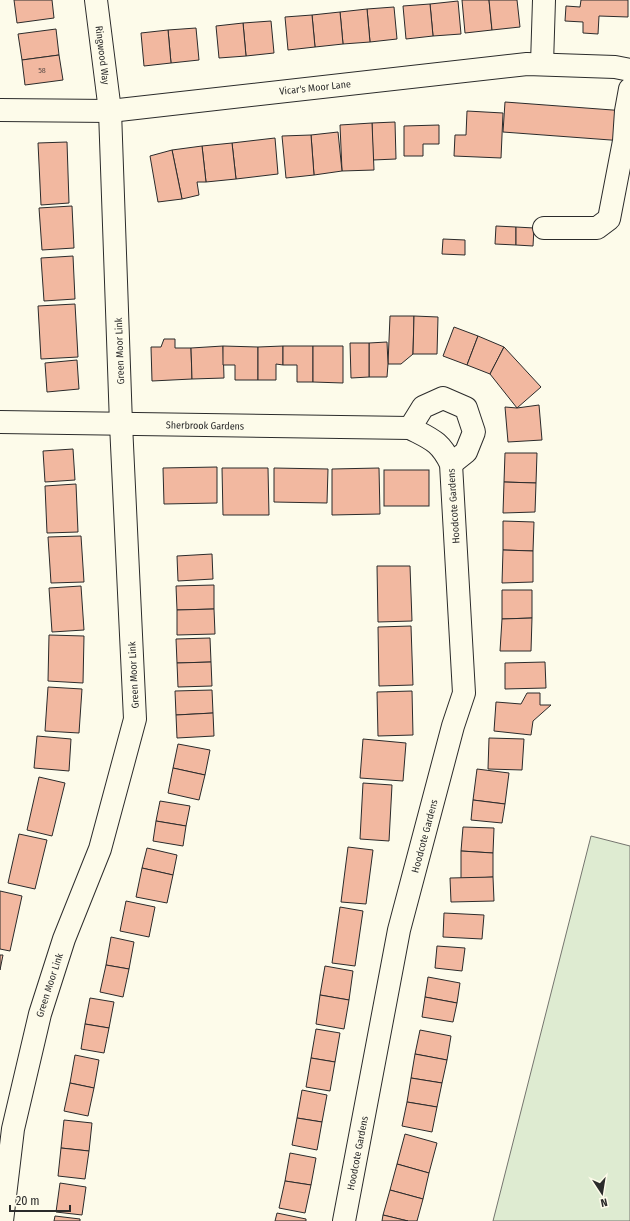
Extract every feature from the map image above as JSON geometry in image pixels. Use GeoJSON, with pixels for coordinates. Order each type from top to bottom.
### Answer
{"type":"FeatureCollection","features":[{"type":"Feature","properties":{"kind":"street","name":"Ringwood Way"},"geometry":{"type":"LineString","coordinates":[[96,0],[110,111]]}},
{"type":"Feature","properties":{"kind":"street"},"geometry":{"type":"LineString","coordinates":[[542,64],[544,0]]}},
{"type":"Feature","properties":{"kind":"street","name":"Vicar's Moor Lane"},"geometry":{"type":"LineString","coordinates":[[0,110],[110,111],[511,65],[542,64],[615,67],[630,70]]}},
{"type":"Feature","properties":{"kind":"street"},"geometry":{"type":"LineString","coordinates":[[544,228],[597,228],[609,219],[624,142],[626,112],[630,89]]}},
{"type":"Feature","properties":{"kind":"street","name":"Green Moor Link"},"geometry":{"type":"LineString","coordinates":[[2,1221],[13,1129],[40,1014],[64,939],[100,849],[135,719],[121,424],[110,111]]}},
{"type":"Feature","properties":{"kind":"street"},"geometry":{"type":"LineString","coordinates":[[410,428],[423,407],[443,398],[466,408],[474,432],[466,452],[447,457]]}},
{"type":"Feature","properties":{"kind":"street","name":"Sherbrook Gardens"},"geometry":{"type":"LineString","coordinates":[[0,422],[410,428],[433,440],[447,457]]}},
{"type":"Feature","properties":{"kind":"street","name":"Hoodcote Gardens"},"geometry":{"type":"LineString","coordinates":[[344,1221],[399,930],[453,726],[464,693],[447,457]]}},
{"type":"Feature","properties":{"kind":"green space"},"geometry":{"type":"Polygon","coordinates":[[[591,836],[630,846],[630,1221],[493,1221],[591,836]]]}},
{"type":"Feature","properties":{"kind":"building"},"geometry":{"type":"Polygon","coordinates":[[[14,0],[52,0],[54,18],[17,23],[14,0]]]}},
{"type":"Feature","properties":{"kind":"building"},"geometry":{"type":"Polygon","coordinates":[[[462,0],[489,0],[492,30],[465,33],[462,0]]]}},
{"type":"Feature","properties":{"kind":"building"},"geometry":{"type":"Polygon","coordinates":[[[489,0],[517,0],[520,27],[492,30],[489,0]]]}},
{"type":"Feature","properties":{"kind":"building"},"geometry":{"type":"Polygon","coordinates":[[[581,0],[628,0],[628,17],[599,16],[598,34],[583,33],[583,22],[565,21],[566,6],[580,7],[581,0]]]}},
{"type":"Feature","properties":{"kind":"building"},"geometry":{"type":"Polygon","coordinates":[[[458,1],[461,34],[433,36],[430,4],[458,1]]]}},
{"type":"Feature","properties":{"kind":"building"},"geometry":{"type":"Polygon","coordinates":[[[430,4],[433,36],[406,39],[403,6],[430,4]]]}},
{"type":"Feature","properties":{"kind":"building"},"geometry":{"type":"Polygon","coordinates":[[[394,7],[397,39],[370,42],[367,9],[394,7]]]}},
{"type":"Feature","properties":{"kind":"building"},"geometry":{"type":"Polygon","coordinates":[[[367,9],[370,42],[343,44],[340,12],[367,9]]]}},
{"type":"Feature","properties":{"kind":"building"},"geometry":{"type":"Polygon","coordinates":[[[340,12],[343,44],[315,47],[312,15],[340,12]]]}},
{"type":"Feature","properties":{"kind":"building"},"geometry":{"type":"Polygon","coordinates":[[[312,15],[315,47],[288,50],[285,17],[312,15]]]}},
{"type":"Feature","properties":{"kind":"building"},"geometry":{"type":"Polygon","coordinates":[[[271,21],[274,53],[246,56],[243,23],[271,21]]]}},
{"type":"Feature","properties":{"kind":"building"},"geometry":{"type":"Polygon","coordinates":[[[243,23],[246,56],[219,58],[216,26],[243,23]]]}},
{"type":"Feature","properties":{"kind":"building"},"geometry":{"type":"Polygon","coordinates":[[[196,28],[199,60],[171,63],[168,30],[196,28]]]}},
{"type":"Feature","properties":{"kind":"building"},"geometry":{"type":"Polygon","coordinates":[[[56,29],[59,55],[22,60],[18,34],[56,29]]]}},
{"type":"Feature","properties":{"kind":"building"},"geometry":{"type":"Polygon","coordinates":[[[168,30],[171,63],[144,66],[141,33],[168,30]]]}},
{"type":"Feature","properties":{"kind":"building"},"geometry":{"type":"Polygon","coordinates":[[[59,55],[63,80],[25,85],[22,60],[59,55]]]}},
{"type":"Feature","properties":{"kind":"building"},"geometry":{"type":"Polygon","coordinates":[[[505,102],[626,111],[624,141],[503,132],[505,102]]]}},
{"type":"Feature","properties":{"kind":"building"},"geometry":{"type":"Polygon","coordinates":[[[467,111],[503,113],[501,158],[454,156],[455,135],[466,135],[467,111]]]}},
{"type":"Feature","properties":{"kind":"building"},"geometry":{"type":"Polygon","coordinates":[[[395,122],[396,159],[373,160],[372,123],[395,122]]]}},
{"type":"Feature","properties":{"kind":"building"},"geometry":{"type":"Polygon","coordinates":[[[372,123],[374,170],[342,171],[340,125],[372,123]]]}},
{"type":"Feature","properties":{"kind":"building"},"geometry":{"type":"Polygon","coordinates":[[[439,125],[439,144],[423,144],[423,156],[404,156],[404,126],[439,125]]]}},
{"type":"Feature","properties":{"kind":"building"},"geometry":{"type":"Polygon","coordinates":[[[338,132],[342,171],[314,175],[311,135],[338,132]]]}},
{"type":"Feature","properties":{"kind":"building"},"geometry":{"type":"Polygon","coordinates":[[[311,135],[314,175],[286,178],[282,136],[311,135]]]}},
{"type":"Feature","properties":{"kind":"building"},"geometry":{"type":"Polygon","coordinates":[[[275,138],[278,174],[236,179],[232,143],[275,138]]]}},
{"type":"Feature","properties":{"kind":"building"},"geometry":{"type":"Polygon","coordinates":[[[67,142],[69,203],[41,205],[38,143],[67,142]]]}},
{"type":"Feature","properties":{"kind":"building"},"geometry":{"type":"Polygon","coordinates":[[[232,143],[236,179],[206,182],[202,146],[232,143]]]}},
{"type":"Feature","properties":{"kind":"building"},"geometry":{"type":"Polygon","coordinates":[[[202,146],[206,182],[197,182],[199,195],[182,199],[172,150],[202,146]]]}},
{"type":"Feature","properties":{"kind":"building"},"geometry":{"type":"Polygon","coordinates":[[[172,150],[182,199],[158,202],[150,156],[172,150]]]}},
{"type":"Feature","properties":{"kind":"building"},"geometry":{"type":"Polygon","coordinates":[[[72,206],[74,248],[42,250],[39,208],[72,206]]]}},
{"type":"Feature","properties":{"kind":"building"},"geometry":{"type":"Polygon","coordinates":[[[496,226],[516,227],[516,245],[495,244],[496,226]]]}},
{"type":"Feature","properties":{"kind":"building"},"geometry":{"type":"Polygon","coordinates":[[[516,227],[534,228],[533,246],[516,245],[516,227]]]}},
{"type":"Feature","properties":{"kind":"building"},"geometry":{"type":"Polygon","coordinates":[[[443,239],[465,240],[465,255],[442,254],[443,239]]]}},
{"type":"Feature","properties":{"kind":"building"},"geometry":{"type":"Polygon","coordinates":[[[73,256],[75,299],[44,301],[41,258],[73,256]]]}},
{"type":"Feature","properties":{"kind":"building"},"geometry":{"type":"Polygon","coordinates":[[[75,304],[78,357],[41,359],[38,306],[75,304]]]}},
{"type":"Feature","properties":{"kind":"building"},"geometry":{"type":"Polygon","coordinates":[[[390,316],[414,316],[413,354],[401,364],[388,364],[390,316]]]}},
{"type":"Feature","properties":{"kind":"building"},"geometry":{"type":"Polygon","coordinates":[[[414,316],[438,317],[437,354],[413,354],[414,316]]]}},
{"type":"Feature","properties":{"kind":"building"},"geometry":{"type":"Polygon","coordinates":[[[454,327],[478,336],[467,365],[443,356],[454,327]]]}},
{"type":"Feature","properties":{"kind":"building"},"geometry":{"type":"Polygon","coordinates":[[[478,336],[504,347],[490,374],[467,365],[478,336]]]}},
{"type":"Feature","properties":{"kind":"building"},"geometry":{"type":"Polygon","coordinates":[[[164,339],[175,339],[175,348],[191,348],[192,379],[152,381],[151,347],[161,347],[164,339]]]}},
{"type":"Feature","properties":{"kind":"building"},"geometry":{"type":"Polygon","coordinates":[[[387,342],[387,377],[369,377],[369,343],[387,342]]]}},
{"type":"Feature","properties":{"kind":"building"},"geometry":{"type":"Polygon","coordinates":[[[350,343],[369,343],[369,377],[351,378],[350,343]]]}},
{"type":"Feature","properties":{"kind":"building"},"geometry":{"type":"Polygon","coordinates":[[[223,346],[224,378],[192,379],[191,348],[223,346]]]}},
{"type":"Feature","properties":{"kind":"building"},"geometry":{"type":"Polygon","coordinates":[[[223,346],[258,347],[258,380],[235,380],[235,365],[223,365],[223,346]]]}},
{"type":"Feature","properties":{"kind":"building"},"geometry":{"type":"Polygon","coordinates":[[[283,346],[283,365],[276,364],[276,380],[258,380],[258,347],[283,346]]]}},
{"type":"Feature","properties":{"kind":"building"},"geometry":{"type":"Polygon","coordinates":[[[283,346],[313,346],[313,382],[297,382],[297,365],[283,365],[283,346]]]}},
{"type":"Feature","properties":{"kind":"building"},"geometry":{"type":"Polygon","coordinates":[[[313,346],[343,346],[343,383],[313,382],[313,346]]]}},
{"type":"Feature","properties":{"kind":"building"},"geometry":{"type":"Polygon","coordinates":[[[504,347],[541,387],[517,408],[490,374],[504,347]]]}},
{"type":"Feature","properties":{"kind":"building"},"geometry":{"type":"Polygon","coordinates":[[[77,360],[79,389],[47,392],[45,363],[77,360]]]}},
{"type":"Feature","properties":{"kind":"building"},"geometry":{"type":"Polygon","coordinates":[[[539,405],[542,440],[508,442],[505,407],[517,408],[539,405]]]}},
{"type":"Feature","properties":{"kind":"building"},"geometry":{"type":"Polygon","coordinates":[[[73,449],[75,480],[45,482],[43,451],[73,449]]]}},
{"type":"Feature","properties":{"kind":"building"},"geometry":{"type":"Polygon","coordinates":[[[505,453],[537,453],[536,483],[504,482],[505,453]]]}},
{"type":"Feature","properties":{"kind":"building"},"geometry":{"type":"Polygon","coordinates":[[[217,467],[217,503],[164,504],[163,468],[217,467]]]}},
{"type":"Feature","properties":{"kind":"building"},"geometry":{"type":"Polygon","coordinates":[[[222,468],[268,468],[269,515],[223,515],[222,468]]]}},
{"type":"Feature","properties":{"kind":"building"},"geometry":{"type":"Polygon","coordinates":[[[274,468],[328,469],[327,503],[274,502],[274,468]]]}},
{"type":"Feature","properties":{"kind":"building"},"geometry":{"type":"Polygon","coordinates":[[[379,468],[380,514],[332,515],[332,469],[379,468]]]}},
{"type":"Feature","properties":{"kind":"building"},"geometry":{"type":"Polygon","coordinates":[[[384,470],[429,470],[429,506],[384,506],[384,470]]]}},
{"type":"Feature","properties":{"kind":"building"},"geometry":{"type":"Polygon","coordinates":[[[504,482],[536,483],[535,512],[503,513],[504,482]]]}},
{"type":"Feature","properties":{"kind":"building"},"geometry":{"type":"Polygon","coordinates":[[[76,484],[78,532],[47,533],[45,486],[76,484]]]}},
{"type":"Feature","properties":{"kind":"building"},"geometry":{"type":"Polygon","coordinates":[[[503,521],[534,522],[533,551],[503,550],[503,521]]]}},
{"type":"Feature","properties":{"kind":"building"},"geometry":{"type":"Polygon","coordinates":[[[81,536],[84,582],[51,583],[48,537],[81,536]]]}},
{"type":"Feature","properties":{"kind":"building"},"geometry":{"type":"Polygon","coordinates":[[[503,550],[533,551],[533,582],[502,583],[503,550]]]}},
{"type":"Feature","properties":{"kind":"building"},"geometry":{"type":"Polygon","coordinates":[[[212,554],[213,579],[178,581],[177,556],[212,554]]]}},
{"type":"Feature","properties":{"kind":"building"},"geometry":{"type":"Polygon","coordinates":[[[377,566],[410,566],[412,621],[378,622],[377,566]]]}},
{"type":"Feature","properties":{"kind":"building"},"geometry":{"type":"Polygon","coordinates":[[[214,585],[214,609],[177,610],[176,586],[214,585]]]}},
{"type":"Feature","properties":{"kind":"building"},"geometry":{"type":"Polygon","coordinates":[[[81,586],[84,630],[52,632],[49,588],[81,586]]]}},
{"type":"Feature","properties":{"kind":"building"},"geometry":{"type":"Polygon","coordinates":[[[502,590],[532,590],[532,618],[502,619],[502,590]]]}},
{"type":"Feature","properties":{"kind":"building"},"geometry":{"type":"Polygon","coordinates":[[[214,609],[215,634],[177,635],[177,610],[214,609]]]}},
{"type":"Feature","properties":{"kind":"building"},"geometry":{"type":"Polygon","coordinates":[[[532,618],[531,651],[500,651],[502,619],[532,618]]]}},
{"type":"Feature","properties":{"kind":"building"},"geometry":{"type":"Polygon","coordinates":[[[411,626],[413,685],[379,686],[378,627],[411,626]]]}},
{"type":"Feature","properties":{"kind":"building"},"geometry":{"type":"Polygon","coordinates":[[[49,635],[84,636],[83,683],[48,681],[49,635]]]}},
{"type":"Feature","properties":{"kind":"building"},"geometry":{"type":"Polygon","coordinates":[[[210,638],[211,662],[177,663],[176,639],[210,638]]]}},
{"type":"Feature","properties":{"kind":"building"},"geometry":{"type":"Polygon","coordinates":[[[211,662],[212,686],[178,687],[177,663],[211,662]]]}},
{"type":"Feature","properties":{"kind":"building"},"geometry":{"type":"Polygon","coordinates":[[[545,662],[546,688],[505,689],[505,663],[545,662]]]}},
{"type":"Feature","properties":{"kind":"building"},"geometry":{"type":"Polygon","coordinates":[[[48,687],[82,689],[79,733],[45,731],[48,687]]]}},
{"type":"Feature","properties":{"kind":"building"},"geometry":{"type":"Polygon","coordinates":[[[212,690],[213,713],[176,715],[175,691],[212,690]]]}},
{"type":"Feature","properties":{"kind":"building"},"geometry":{"type":"Polygon","coordinates":[[[412,691],[413,735],[378,736],[377,692],[412,691]]]}},
{"type":"Feature","properties":{"kind":"building"},"geometry":{"type":"Polygon","coordinates":[[[527,693],[540,693],[540,705],[551,705],[533,721],[531,735],[494,731],[496,702],[521,704],[527,693]]]}},
{"type":"Feature","properties":{"kind":"building"},"geometry":{"type":"Polygon","coordinates":[[[213,713],[214,736],[177,738],[176,715],[213,713]]]}},
{"type":"Feature","properties":{"kind":"building"},"geometry":{"type":"Polygon","coordinates":[[[37,736],[71,739],[69,771],[34,768],[37,736]]]}},
{"type":"Feature","properties":{"kind":"building"},"geometry":{"type":"Polygon","coordinates":[[[489,738],[524,739],[522,770],[488,769],[489,738]]]}},
{"type":"Feature","properties":{"kind":"building"},"geometry":{"type":"Polygon","coordinates":[[[363,739],[406,743],[403,781],[360,778],[363,739]]]}},
{"type":"Feature","properties":{"kind":"building"},"geometry":{"type":"Polygon","coordinates":[[[178,744],[210,750],[205,775],[173,768],[178,744]]]}},
{"type":"Feature","properties":{"kind":"building"},"geometry":{"type":"Polygon","coordinates":[[[173,768],[205,775],[199,800],[168,793],[173,768]]]}},
{"type":"Feature","properties":{"kind":"building"},"geometry":{"type":"Polygon","coordinates":[[[477,769],[509,773],[505,804],[473,800],[477,769]]]}},
{"type":"Feature","properties":{"kind":"building"},"geometry":{"type":"Polygon","coordinates":[[[39,777],[65,783],[52,836],[27,830],[39,777]]]}},
{"type":"Feature","properties":{"kind":"building"},"geometry":{"type":"Polygon","coordinates":[[[363,783],[392,785],[389,841],[360,839],[363,783]]]}},
{"type":"Feature","properties":{"kind":"building"},"geometry":{"type":"Polygon","coordinates":[[[473,800],[505,804],[502,823],[471,820],[473,800]]]}},
{"type":"Feature","properties":{"kind":"building"},"geometry":{"type":"Polygon","coordinates":[[[160,801],[190,806],[186,826],[156,821],[160,801]]]}},
{"type":"Feature","properties":{"kind":"building"},"geometry":{"type":"Polygon","coordinates":[[[156,821],[186,826],[183,846],[153,841],[156,821]]]}},
{"type":"Feature","properties":{"kind":"building"},"geometry":{"type":"Polygon","coordinates":[[[463,827],[494,828],[493,853],[461,851],[463,827]]]}},
{"type":"Feature","properties":{"kind":"building"},"geometry":{"type":"Polygon","coordinates":[[[19,834],[47,840],[35,889],[8,883],[19,834]]]}},
{"type":"Feature","properties":{"kind":"building"},"geometry":{"type":"Polygon","coordinates":[[[348,847],[373,850],[366,904],[341,902],[348,847]]]}},
{"type":"Feature","properties":{"kind":"building"},"geometry":{"type":"Polygon","coordinates":[[[147,848],[177,855],[173,875],[142,868],[147,848]]]}},
{"type":"Feature","properties":{"kind":"building"},"geometry":{"type":"Polygon","coordinates":[[[461,851],[493,853],[493,877],[461,879],[461,851]]]}},
{"type":"Feature","properties":{"kind":"building"},"geometry":{"type":"Polygon","coordinates":[[[142,868],[173,875],[167,903],[136,897],[142,868]]]}},
{"type":"Feature","properties":{"kind":"building"},"geometry":{"type":"Polygon","coordinates":[[[493,877],[494,901],[451,902],[450,878],[493,877]]]}},
{"type":"Feature","properties":{"kind":"building"},"geometry":{"type":"Polygon","coordinates":[[[0,891],[22,896],[10,951],[0,949],[0,891]]]}},
{"type":"Feature","properties":{"kind":"building"},"geometry":{"type":"Polygon","coordinates":[[[126,901],[155,907],[149,937],[120,931],[126,901]]]}},
{"type":"Feature","properties":{"kind":"building"},"geometry":{"type":"Polygon","coordinates":[[[340,907],[363,911],[355,966],[332,963],[340,907]]]}},
{"type":"Feature","properties":{"kind":"building"},"geometry":{"type":"Polygon","coordinates":[[[444,913],[484,915],[482,939],[443,937],[444,913]]]}},
{"type":"Feature","properties":{"kind":"building"},"geometry":{"type":"Polygon","coordinates":[[[111,937],[134,942],[129,969],[106,965],[111,937]]]}},
{"type":"Feature","properties":{"kind":"building"},"geometry":{"type":"Polygon","coordinates":[[[437,946],[465,948],[462,971],[435,968],[437,946]]]}},
{"type":"Feature","properties":{"kind":"building"},"geometry":{"type":"Polygon","coordinates":[[[0,955],[3,955],[0,970],[0,955]]]}},
{"type":"Feature","properties":{"kind":"building"},"geometry":{"type":"Polygon","coordinates":[[[106,965],[129,969],[123,997],[100,992],[106,965]]]}},
{"type":"Feature","properties":{"kind":"building"},"geometry":{"type":"Polygon","coordinates":[[[325,966],[353,971],[349,1000],[320,995],[325,966]]]}},
{"type":"Feature","properties":{"kind":"building"},"geometry":{"type":"Polygon","coordinates":[[[428,977],[460,983],[457,1003],[425,997],[428,977]]]}},
{"type":"Feature","properties":{"kind":"building"},"geometry":{"type":"Polygon","coordinates":[[[320,995],[349,1000],[344,1029],[316,1024],[320,995]]]}},
{"type":"Feature","properties":{"kind":"building"},"geometry":{"type":"Polygon","coordinates":[[[425,997],[457,1003],[453,1022],[422,1017],[425,997]]]}},
{"type":"Feature","properties":{"kind":"building"},"geometry":{"type":"Polygon","coordinates":[[[90,998],[114,1002],[109,1028],[85,1024],[90,998]]]}},
{"type":"Feature","properties":{"kind":"building"},"geometry":{"type":"Polygon","coordinates":[[[85,1024],[109,1028],[104,1053],[81,1049],[85,1024]]]}},
{"type":"Feature","properties":{"kind":"building"},"geometry":{"type":"Polygon","coordinates":[[[316,1029],[340,1033],[335,1062],[311,1058],[316,1029]]]}},
{"type":"Feature","properties":{"kind":"building"},"geometry":{"type":"Polygon","coordinates":[[[420,1030],[451,1036],[447,1060],[415,1054],[420,1030]]]}},
{"type":"Feature","properties":{"kind":"building"},"geometry":{"type":"Polygon","coordinates":[[[415,1054],[447,1060],[442,1083],[411,1078],[415,1054]]]}},
{"type":"Feature","properties":{"kind":"building"},"geometry":{"type":"Polygon","coordinates":[[[75,1055],[99,1060],[94,1088],[70,1083],[75,1055]]]}},
{"type":"Feature","properties":{"kind":"building"},"geometry":{"type":"Polygon","coordinates":[[[311,1058],[335,1062],[330,1091],[306,1087],[311,1058]]]}},
{"type":"Feature","properties":{"kind":"building"},"geometry":{"type":"Polygon","coordinates":[[[411,1078],[442,1083],[437,1107],[407,1102],[411,1078]]]}},
{"type":"Feature","properties":{"kind":"building"},"geometry":{"type":"Polygon","coordinates":[[[70,1083],[94,1088],[88,1116],[64,1111],[70,1083]]]}},
{"type":"Feature","properties":{"kind":"building"},"geometry":{"type":"Polygon","coordinates":[[[302,1090],[327,1095],[322,1122],[297,1118],[302,1090]]]}},
{"type":"Feature","properties":{"kind":"building"},"geometry":{"type":"Polygon","coordinates":[[[407,1102],[437,1107],[432,1132],[402,1126],[407,1102]]]}},
{"type":"Feature","properties":{"kind":"building"},"geometry":{"type":"Polygon","coordinates":[[[297,1118],[322,1122],[317,1150],[292,1145],[297,1118]]]}},
{"type":"Feature","properties":{"kind":"building"},"geometry":{"type":"Polygon","coordinates":[[[64,1120],[92,1123],[89,1151],[61,1148],[64,1120]]]}},
{"type":"Feature","properties":{"kind":"building"},"geometry":{"type":"Polygon","coordinates":[[[405,1134],[437,1143],[429,1173],[397,1164],[405,1134]]]}},
{"type":"Feature","properties":{"kind":"building"},"geometry":{"type":"Polygon","coordinates":[[[61,1148],[89,1151],[85,1179],[58,1176],[61,1148]]]}},
{"type":"Feature","properties":{"kind":"building"},"geometry":{"type":"Polygon","coordinates":[[[290,1153],[316,1158],[311,1185],[285,1181],[290,1153]]]}},
{"type":"Feature","properties":{"kind":"building"},"geometry":{"type":"Polygon","coordinates":[[[397,1164],[429,1173],[423,1199],[390,1190],[397,1164]]]}},
{"type":"Feature","properties":{"kind":"building"},"geometry":{"type":"Polygon","coordinates":[[[285,1181],[311,1185],[305,1213],[279,1208],[285,1181]]]}},
{"type":"Feature","properties":{"kind":"building"},"geometry":{"type":"Polygon","coordinates":[[[60,1183],[86,1187],[82,1215],[56,1212],[60,1183]]]}},
{"type":"Feature","properties":{"kind":"building"},"geometry":{"type":"Polygon","coordinates":[[[390,1190],[423,1199],[417,1221],[408,1221],[383,1215],[390,1190]]]}},
{"type":"Feature","properties":{"kind":"building"},"geometry":{"type":"Polygon","coordinates":[[[277,1213],[306,1219],[306,1221],[275,1221],[277,1213]]]}},
{"type":"Feature","properties":{"kind":"building"},"geometry":{"type":"Polygon","coordinates":[[[383,1215],[408,1221],[382,1221],[383,1215]]]}},
{"type":"Feature","properties":{"kind":"building"},"geometry":{"type":"Polygon","coordinates":[[[55,1216],[80,1219],[80,1221],[54,1221],[55,1216]]]}}]}
